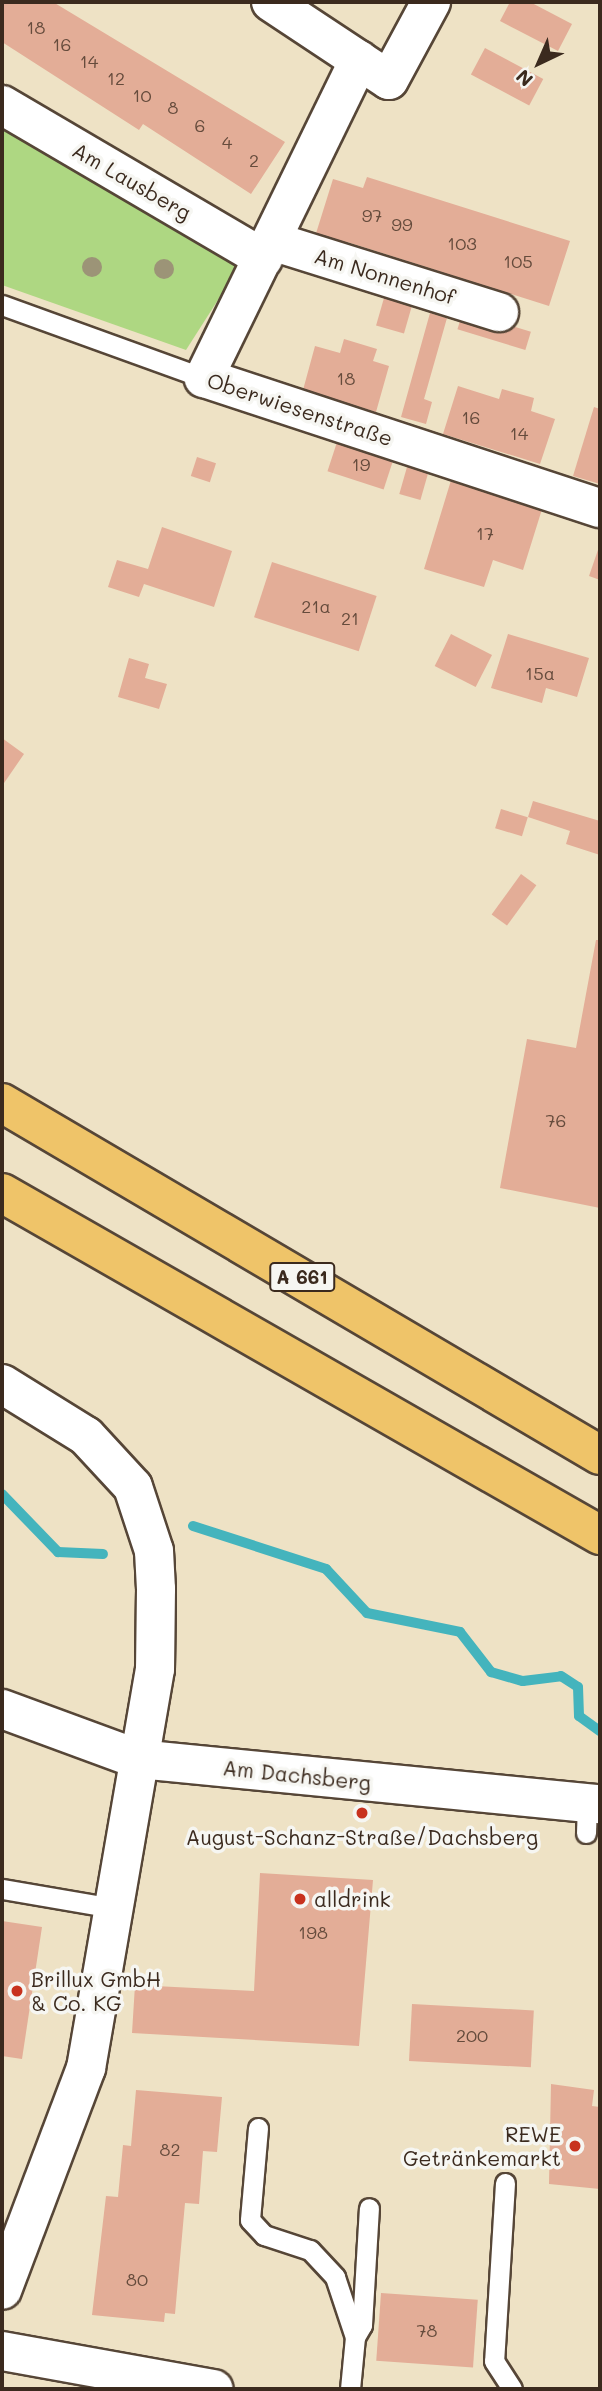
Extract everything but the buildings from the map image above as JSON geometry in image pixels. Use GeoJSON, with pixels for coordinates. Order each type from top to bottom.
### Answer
{"type":"FeatureCollection","features":[{"type":"Feature","properties":{"kind":"highway","name":"A 661"},"geometry":{"type":"LineString","coordinates":[[2,1102],[600,1455]]}},
{"type":"Feature","properties":{"kind":"highway"},"geometry":{"type":"LineString","coordinates":[[2,1194],[593,1531]]}},
{"type":"Feature","properties":{"kind":"street"},"geometry":{"type":"LineString","coordinates":[[271,2],[389,80],[431,2]]}},
{"type":"Feature","properties":{"kind":"street"},"geometry":{"type":"LineString","coordinates":[[204,378],[359,60]]}},
{"type":"Feature","properties":{"kind":"street","name":"Am Lausberg"},"geometry":{"type":"LineString","coordinates":[[2,105],[267,249]]}},
{"type":"Feature","properties":{"kind":"street","name":"Am Nonnenhof"},"geometry":{"type":"LineString","coordinates":[[267,249],[499,312]]}},
{"type":"Feature","properties":{"kind":"street","name":"Oberwiesenstraße"},"geometry":{"type":"LineString","coordinates":[[204,378],[600,508]]}},
{"type":"Feature","properties":{"kind":"street"},"geometry":{"type":"LineString","coordinates":[[2,1384],[86,1436],[115,1463],[146,1514],[156,1577],[155,1669],[86,2068],[2,2290]]}},
{"type":"Feature","properties":{"kind":"street","name":"Am Dachsberg"},"geometry":{"type":"LineString","coordinates":[[2,1709],[138,1759],[591,1814]]}},
{"type":"Feature","properties":{"kind":"street"},"geometry":{"type":"LineString","coordinates":[[2,2351],[214,2389]]}},
{"type":"Feature","properties":{"kind":"lane","name":"Oberwiesenstraße"},"geometry":{"type":"LineString","coordinates":[[2,304],[204,378]]}},
{"type":"Feature","properties":{"kind":"lane"},"geometry":{"type":"LineString","coordinates":[[2,1889],[113,1908]]}},
{"type":"Feature","properties":{"kind":"lane"},"geometry":{"type":"LineString","coordinates":[[258,2128],[250,2220],[255,2229],[310,2250],[325,2264],[335,2277],[355,2337]]}},
{"type":"Feature","properties":{"kind":"lane"},"geometry":{"type":"LineString","coordinates":[[505,2183],[494,2361],[512,2389]]}},
{"type":"Feature","properties":{"kind":"lane"},"geometry":{"type":"LineString","coordinates":[[349,2389],[355,2337],[362,2325],[369,2208]]}},
{"type":"Feature","properties":{"kind":"green space"},"geometry":{"type":"Polygon","coordinates":[[[2,123],[239,267],[186,350],[2,285],[2,123]]]}},
{"type":"Feature","properties":{"kind":"waterway"},"geometry":{"type":"LineString","coordinates":[[2,1494],[58,1552],[103,1554]]}},
{"type":"Feature","properties":{"kind":"waterway"},"geometry":{"type":"LineString","coordinates":[[193,1526],[326,1569],[367,1613],[460,1632],[491,1672],[523,1681],[561,1676],[578,1687],[579,1716],[600,1731]]}},
{"type":"Feature","properties":{"kind":"place","name":"August-Schanz-Straße/Dachsberg"},"geometry":{"type":"Point","coordinates":[362,1813]}},
{"type":"Feature","properties":{"kind":"place","name":"alldrink"},"geometry":{"type":"Point","coordinates":[300,1899]}},
{"type":"Feature","properties":{"kind":"place","name":"Brillux GmbH & Co. KG"},"geometry":{"type":"Point","coordinates":[17,1991]}},
{"type":"Feature","properties":{"kind":"place","name":"REWE Getränkemarkt"},"geometry":{"type":"Point","coordinates":[575,2146]}}]}
